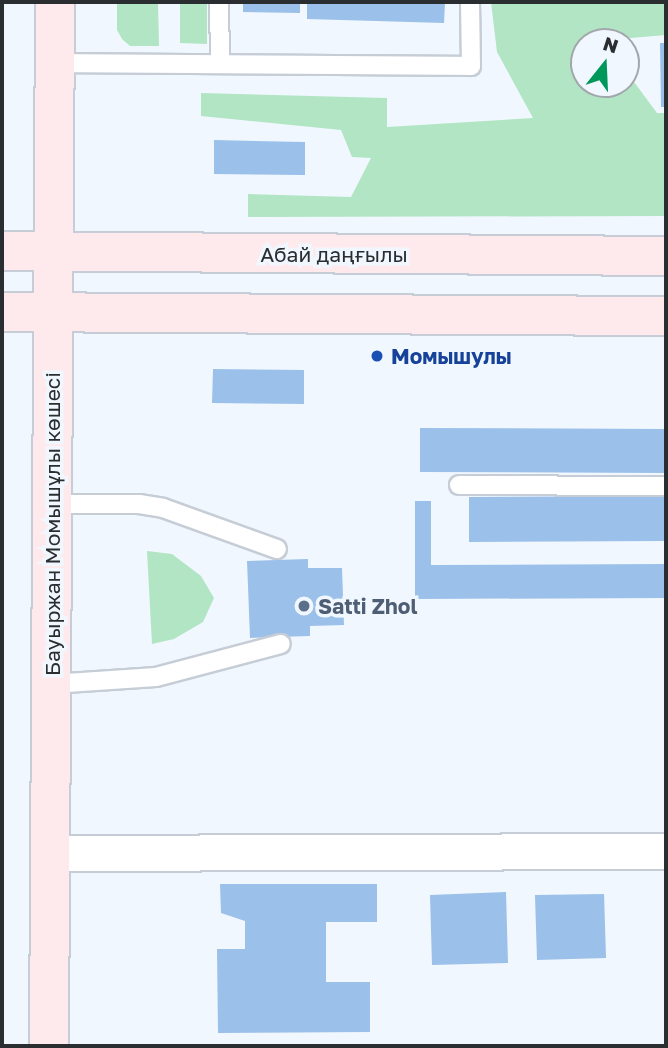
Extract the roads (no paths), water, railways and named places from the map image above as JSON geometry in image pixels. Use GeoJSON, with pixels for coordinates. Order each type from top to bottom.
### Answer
{"type":"FeatureCollection","features":[{"type":"Feature","properties":{"kind":"main road","name":"Бауыржан Момышұлы көшесі"},"geometry":{"type":"LineString","coordinates":[[49,1046],[55,2]]}},
{"type":"Feature","properties":{"kind":"main road","name":"Абай даңғылы"},"geometry":{"type":"LineString","coordinates":[[2,251],[666,256]]}},
{"type":"Feature","properties":{"kind":"main road"},"geometry":{"type":"LineString","coordinates":[[2,312],[666,316]]}},
{"type":"Feature","properties":{"kind":"street"},"geometry":{"type":"LineString","coordinates":[[51,853],[666,851]]}},
{"type":"Feature","properties":{"kind":"lane"},"geometry":{"type":"LineString","coordinates":[[219,2],[220,62]]}},
{"type":"Feature","properties":{"kind":"lane"},"geometry":{"type":"LineString","coordinates":[[54,63],[220,62],[471,66],[470,2]]}},
{"type":"Feature","properties":{"kind":"lane"},"geometry":{"type":"LineString","coordinates":[[459,485],[666,486]]}},
{"type":"Feature","properties":{"kind":"lane"},"geometry":{"type":"LineString","coordinates":[[52,504],[139,504],[163,508],[278,549]]}},
{"type":"Feature","properties":{"kind":"lane"},"geometry":{"type":"LineString","coordinates":[[52,684],[156,677],[281,644]]}},
{"type":"Feature","properties":{"kind":"place","name":"Момышулы"},"geometry":{"type":"Point","coordinates":[377,356]}},
{"type":"Feature","properties":{"kind":"place","name":"Satti Zhol"},"geometry":{"type":"Point","coordinates":[304,606]}}]}
